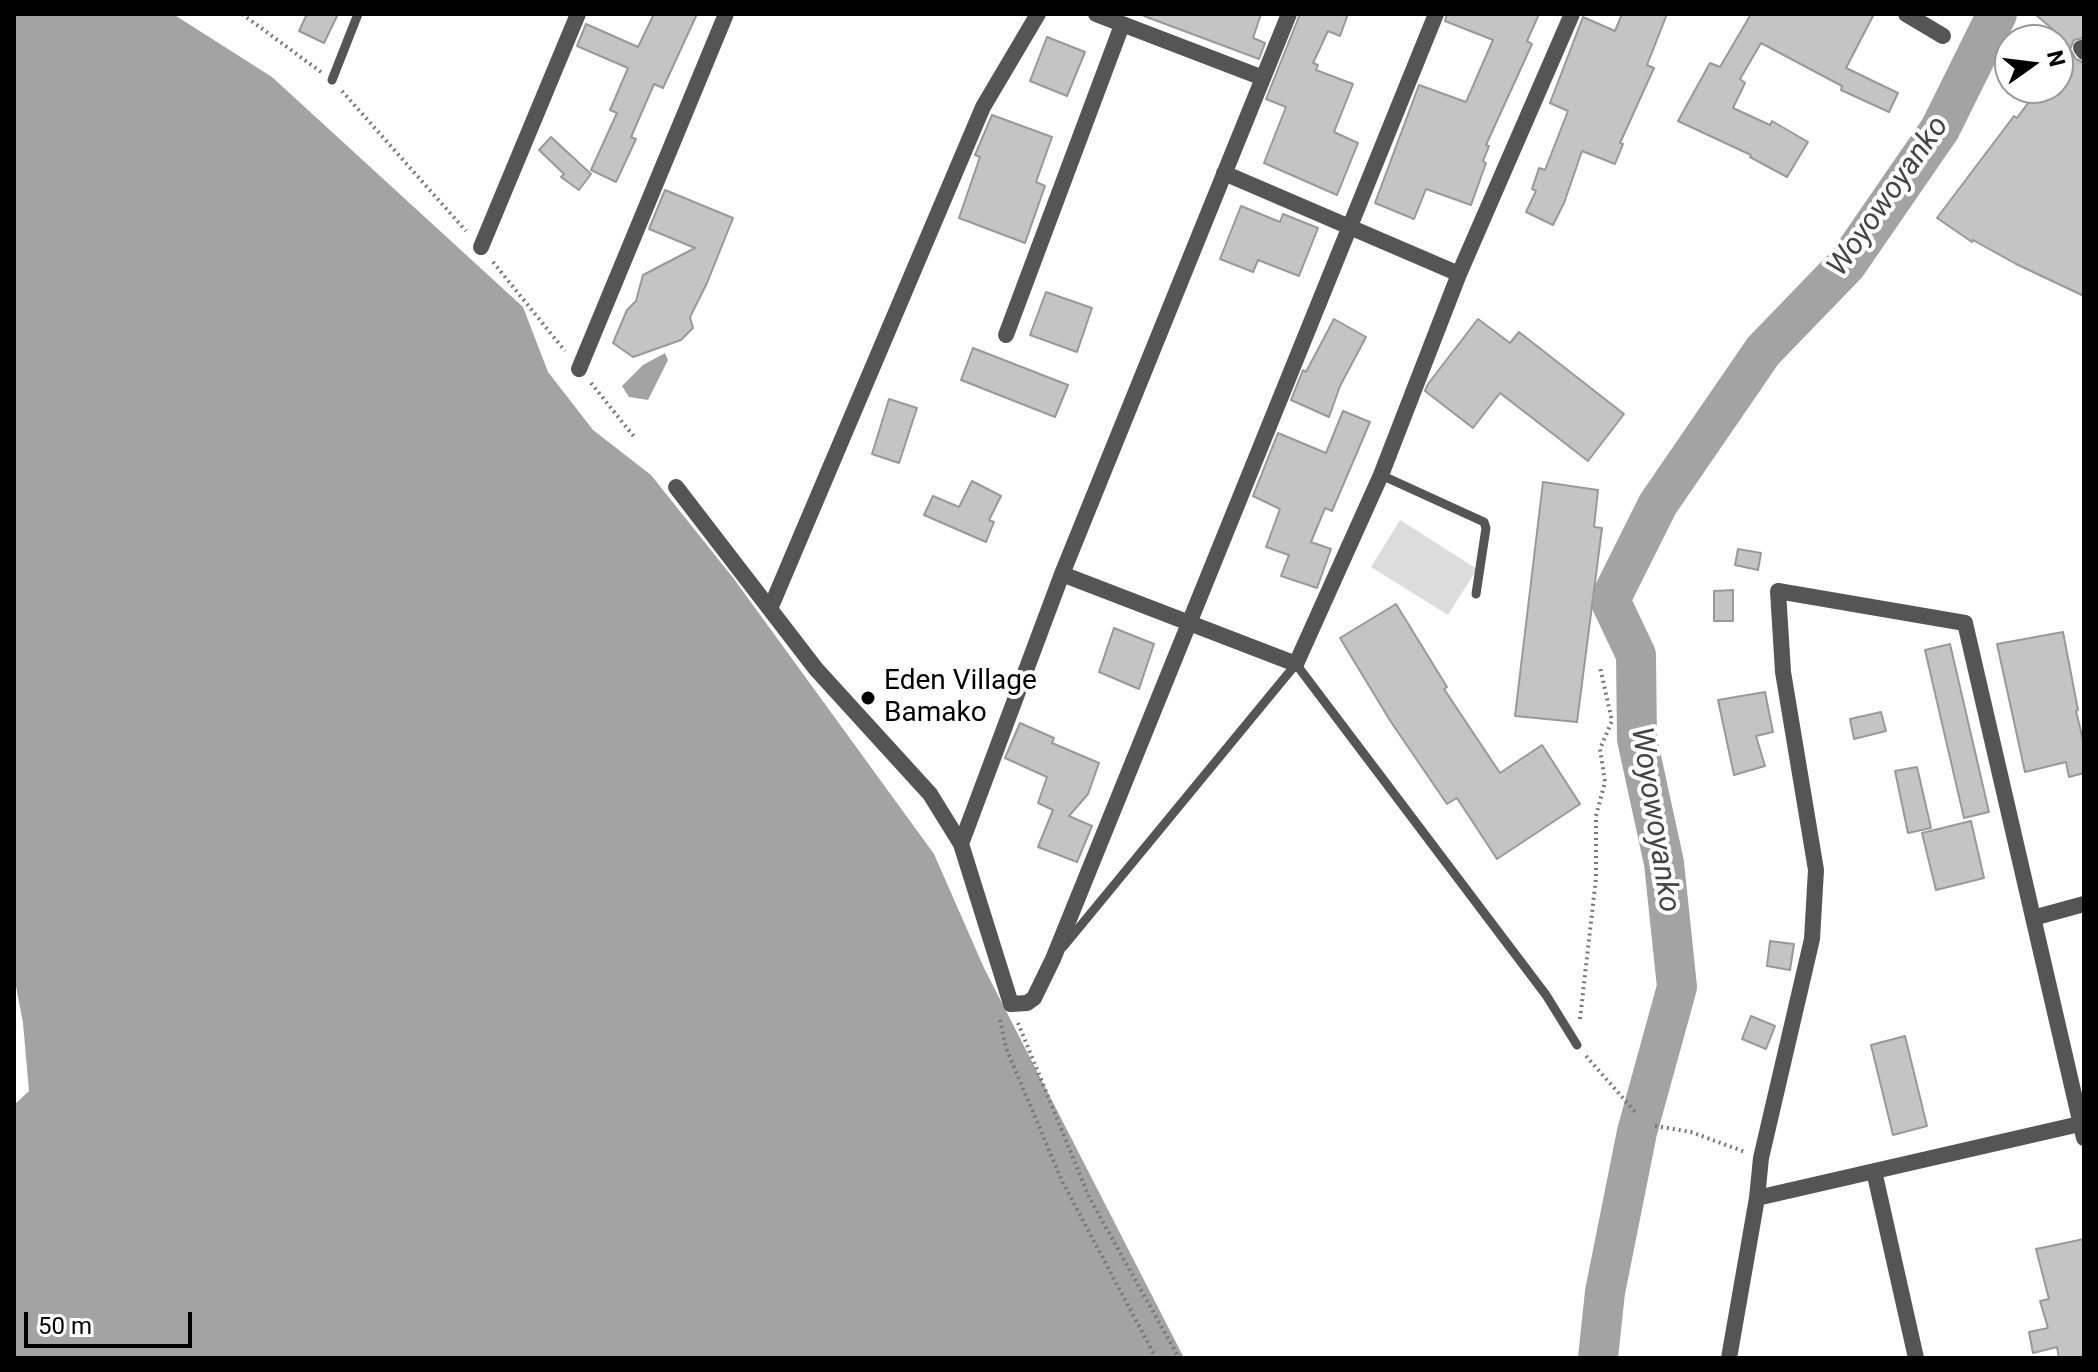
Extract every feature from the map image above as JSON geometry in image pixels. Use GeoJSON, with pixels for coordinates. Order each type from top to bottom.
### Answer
{"type":"FeatureCollection","features":[{"type":"Feature","properties":{"kind":"street"},"geometry":{"type":"LineString","coordinates":[[481,247],[578,14]]}},
{"type":"Feature","properties":{"kind":"street"},"geometry":{"type":"LineString","coordinates":[[579,369],[726,14]]}},
{"type":"Feature","properties":{"kind":"street"},"geometry":{"type":"LineString","coordinates":[[770,609],[983,107],[1038,14]]}},
{"type":"Feature","properties":{"kind":"street"},"geometry":{"type":"LineString","coordinates":[[1096,14],[1263,78]]}},
{"type":"Feature","properties":{"kind":"street"},"geometry":{"type":"LineString","coordinates":[[961,844],[1062,574],[1289,14]]}},
{"type":"Feature","properties":{"kind":"street"},"geometry":{"type":"LineString","coordinates":[[676,487],[816,669],[930,794],[961,844],[1011,1004],[1027,1003],[1034,998],[1053,959],[1436,14]]}},
{"type":"Feature","properties":{"kind":"street"},"geometry":{"type":"LineString","coordinates":[[1062,574],[1296,664],[1381,475],[1459,274],[1572,14]]}},
{"type":"Feature","properties":{"kind":"street"},"geometry":{"type":"LineString","coordinates":[[1906,14],[1943,36]]}},
{"type":"Feature","properties":{"kind":"street"},"geometry":{"type":"LineString","coordinates":[[1006,335],[1122,25]]}},
{"type":"Feature","properties":{"kind":"street"},"geometry":{"type":"LineString","coordinates":[[1224,173],[1459,274]]}},
{"type":"Feature","properties":{"kind":"street"},"geometry":{"type":"LineString","coordinates":[[1729,1358],[1761,1158],[1812,939],[1816,870],[1783,672],[1778,591],[1965,623],[2083,1128],[1757,1198]]}},
{"type":"Feature","properties":{"kind":"street"},"geometry":{"type":"LineString","coordinates":[[2033,918],[2084,904]]}},
{"type":"Feature","properties":{"kind":"street"},"geometry":{"type":"LineString","coordinates":[[1874,1171],[1916,1358]]}},
{"type":"Feature","properties":{"kind":"lane"},"geometry":{"type":"LineString","coordinates":[[332,80],[358,14]]}},
{"type":"Feature","properties":{"kind":"lane"},"geometry":{"type":"LineString","coordinates":[[1381,475],[1484,522],[1486,528],[1476,594]]}},
{"type":"Feature","properties":{"kind":"lane"},"geometry":{"type":"LineString","coordinates":[[1053,959],[1296,664],[1546,995],[1577,1045]]}},
{"type":"Feature","properties":{"kind":"path"},"geometry":{"type":"LineString","coordinates":[[242,14],[332,80],[481,247],[635,438]]}},
{"type":"Feature","properties":{"kind":"path"},"geometry":{"type":"LineString","coordinates":[[1600,667],[1612,721],[1600,749],[1605,782],[1596,816],[1596,878],[1577,1045],[1637,1114]]}},
{"type":"Feature","properties":{"kind":"path"},"geometry":{"type":"LineString","coordinates":[[1156,1358],[1062,1181],[1006,1048],[996,1007],[1011,1004],[1089,1197],[1179,1358]]}},
{"type":"Feature","properties":{"kind":"path"},"geometry":{"type":"LineString","coordinates":[[1655,1126],[1691,1132],[1761,1158]]}},
{"type":"Feature","properties":{"kind":"shaded area"},"geometry":{"type":"Polygon","coordinates":[[[14,14],[173,14],[272,77],[523,307],[548,372],[593,430],[651,475],[734,579],[934,854],[984,968],[1184,1358],[14,1358],[14,1105],[29,1091],[23,1023],[14,976],[14,14]]]}},
{"type":"Feature","properties":{"kind":"shaded area"},"geometry":{"type":"Polygon","coordinates":[[[665,353],[668,360],[648,400],[629,397],[622,386],[643,365],[665,353]]]}},
{"type":"Feature","properties":{"kind":"shaded area"},"geometry":{"type":"Polygon","coordinates":[[[1400,520],[1477,569],[1448,615],[1371,567],[1400,520]]]}},
{"type":"Feature","properties":{"kind":"building"},"geometry":{"type":"Polygon","coordinates":[[[307,14],[338,14],[324,43],[299,31],[307,14]]]}},
{"type":"Feature","properties":{"kind":"building"},"geometry":{"type":"Polygon","coordinates":[[[654,14],[697,14],[663,88],[654,84],[631,137],[636,139],[616,182],[591,170],[617,113],[610,110],[628,68],[577,46],[586,24],[638,47],[654,14]]]}},
{"type":"Feature","properties":{"kind":"building"},"geometry":{"type":"Polygon","coordinates":[[[1145,14],[1261,14],[1253,38],[1265,43],[1259,59],[1145,14]]]}},
{"type":"Feature","properties":{"kind":"building"},"geometry":{"type":"Polygon","coordinates":[[[1300,14],[1348,14],[1340,36],[1328,31],[1313,63],[1318,65],[1316,70],[1353,84],[1334,132],[1358,143],[1337,195],[1264,163],[1286,107],[1266,99],[1300,14]]]}},
{"type":"Feature","properties":{"kind":"building"},"geometry":{"type":"Polygon","coordinates":[[[1447,14],[1539,14],[1527,41],[1532,44],[1486,145],[1489,146],[1483,161],[1486,163],[1471,205],[1426,189],[1414,219],[1375,203],[1419,85],[1466,102],[1493,40],[1445,21],[1447,14]]]}},
{"type":"Feature","properties":{"kind":"building"},"geometry":{"type":"Polygon","coordinates":[[[1622,14],[1667,14],[1647,65],[1654,68],[1620,143],[1623,144],[1615,164],[1582,151],[1553,225],[1526,212],[1536,191],[1532,189],[1539,168],[1545,170],[1568,111],[1550,103],[1583,17],[1615,31],[1622,14]]]}},
{"type":"Feature","properties":{"kind":"building"},"geometry":{"type":"Polygon","coordinates":[[[1751,14],[1874,14],[1846,68],[1898,93],[1889,112],[1841,90],[1842,86],[1761,43],[1740,79],[1745,83],[1733,108],[1770,125],[1772,121],[1808,142],[1787,177],[1751,155],[1678,121],[1710,63],[1720,67],[1751,14]]]}},
{"type":"Feature","properties":{"kind":"building"},"geometry":{"type":"Polygon","coordinates":[[[2035,14],[2084,14],[2084,38],[2074,40],[2074,24],[2046,24],[2035,14]]]}},
{"type":"Feature","properties":{"kind":"building"},"geometry":{"type":"Polygon","coordinates":[[[1047,37],[1085,52],[1067,96],[1030,81],[1047,37]]]}},
{"type":"Feature","properties":{"kind":"building"},"geometry":{"type":"Polygon","coordinates":[[[2074,56],[2084,63],[2084,296],[1972,242],[1937,218],[2014,116],[2017,118],[2027,104],[2074,104],[2074,56]]]}},
{"type":"Feature","properties":{"kind":"building"},"geometry":{"type":"Polygon","coordinates":[[[992,115],[1052,137],[1036,182],[1045,186],[1025,243],[959,218],[980,157],[975,155],[992,115]]]}},
{"type":"Feature","properties":{"kind":"building"},"geometry":{"type":"Polygon","coordinates":[[[551,137],[591,174],[579,190],[561,177],[564,174],[539,150],[551,137]]]}},
{"type":"Feature","properties":{"kind":"building"},"geometry":{"type":"Polygon","coordinates":[[[665,190],[733,218],[690,317],[693,328],[681,340],[633,357],[613,343],[627,310],[636,301],[643,275],[695,248],[649,229],[665,190]]]}},
{"type":"Feature","properties":{"kind":"building"},"geometry":{"type":"Polygon","coordinates":[[[1241,206],[1280,222],[1283,214],[1318,228],[1299,276],[1258,260],[1253,272],[1220,259],[1241,206]]]}},
{"type":"Feature","properties":{"kind":"building"},"geometry":{"type":"Polygon","coordinates":[[[1046,292],[1092,308],[1077,352],[1030,335],[1046,292]]]}},
{"type":"Feature","properties":{"kind":"building"},"geometry":{"type":"Polygon","coordinates":[[[1334,319],[1366,337],[1340,386],[1329,417],[1291,400],[1303,370],[1306,372],[1334,319]]]}},
{"type":"Feature","properties":{"kind":"building"},"geometry":{"type":"Polygon","coordinates":[[[1478,319],[1510,343],[1519,332],[1624,414],[1588,461],[1500,393],[1473,428],[1425,391],[1478,319]]]}},
{"type":"Feature","properties":{"kind":"building"},"geometry":{"type":"Polygon","coordinates":[[[973,348],[1068,385],[1055,417],[961,380],[973,348]]]}},
{"type":"Feature","properties":{"kind":"building"},"geometry":{"type":"Polygon","coordinates":[[[889,399],[917,408],[899,463],[872,454],[889,399]]]}},
{"type":"Feature","properties":{"kind":"building"},"geometry":{"type":"Polygon","coordinates":[[[1343,411],[1370,422],[1332,511],[1325,508],[1311,542],[1331,549],[1317,588],[1281,576],[1289,555],[1266,547],[1280,509],[1253,496],[1278,433],[1326,453],[1343,411]]]}},
{"type":"Feature","properties":{"kind":"building"},"geometry":{"type":"Polygon","coordinates":[[[972,481],[1001,496],[989,520],[994,522],[986,542],[924,515],[933,496],[959,507],[972,481]]]}},
{"type":"Feature","properties":{"kind":"building"},"geometry":{"type":"Polygon","coordinates":[[[1543,482],[1598,490],[1594,527],[1602,528],[1577,722],[1515,716],[1543,482]]]}},
{"type":"Feature","properties":{"kind":"building"},"geometry":{"type":"Polygon","coordinates":[[[1738,549],[1761,553],[1758,570],[1735,565],[1738,549]]]}},
{"type":"Feature","properties":{"kind":"building"},"geometry":{"type":"Polygon","coordinates":[[[1733,590],[1733,621],[1714,621],[1714,591],[1733,590]]]}},
{"type":"Feature","properties":{"kind":"building"},"geometry":{"type":"Polygon","coordinates":[[[1396,604],[1447,687],[1444,689],[1500,773],[1542,745],[1580,804],[1497,859],[1457,798],[1447,804],[1391,722],[1340,638],[1396,604]]]}},
{"type":"Feature","properties":{"kind":"building"},"geometry":{"type":"Polygon","coordinates":[[[1114,628],[1154,644],[1139,689],[1099,672],[1114,628]]]}},
{"type":"Feature","properties":{"kind":"building"},"geometry":{"type":"Polygon","coordinates":[[[2063,632],[2084,744],[2084,773],[2069,777],[2066,762],[2025,772],[1997,644],[2063,632]]]}},
{"type":"Feature","properties":{"kind":"building"},"geometry":{"type":"Polygon","coordinates":[[[1950,644],[1989,812],[1964,818],[1925,650],[1950,644]]]}},
{"type":"Feature","properties":{"kind":"building"},"geometry":{"type":"Polygon","coordinates":[[[1765,692],[1773,732],[1756,736],[1765,766],[1734,775],[1718,700],[1765,692]]]}},
{"type":"Feature","properties":{"kind":"building"},"geometry":{"type":"Polygon","coordinates":[[[1881,712],[1886,731],[1854,739],[1850,719],[1881,712]]]}},
{"type":"Feature","properties":{"kind":"building"},"geometry":{"type":"Polygon","coordinates":[[[1020,723],[1054,738],[1052,743],[1099,763],[1088,794],[1069,816],[1092,826],[1077,862],[1038,847],[1053,810],[1038,803],[1047,777],[1005,758],[1020,723]]]}},
{"type":"Feature","properties":{"kind":"building"},"geometry":{"type":"Polygon","coordinates":[[[1917,767],[1931,828],[1908,833],[1895,771],[1917,767]]]}},
{"type":"Feature","properties":{"kind":"building"},"geometry":{"type":"Polygon","coordinates":[[[1971,821],[1984,878],[1936,890],[1922,833],[1971,821]]]}},
{"type":"Feature","properties":{"kind":"building"},"geometry":{"type":"Polygon","coordinates":[[[1770,941],[1794,944],[1790,970],[1767,966],[1770,941]]]}},
{"type":"Feature","properties":{"kind":"building"},"geometry":{"type":"Polygon","coordinates":[[[1751,1016],[1775,1026],[1766,1049],[1742,1039],[1751,1016]]]}},
{"type":"Feature","properties":{"kind":"building"},"geometry":{"type":"Polygon","coordinates":[[[1905,1036],[1927,1126],[1893,1135],[1871,1045],[1905,1036]]]}},
{"type":"Feature","properties":{"kind":"building"},"geometry":{"type":"Polygon","coordinates":[[[2084,1239],[2084,1358],[2059,1358],[2057,1347],[2033,1353],[2029,1332],[2048,1328],[2040,1301],[2049,1299],[2036,1249],[2084,1239]]]}},
{"type":"Feature","properties":{"kind":"waterway","name":"Woyowoyanko"},"geometry":{"type":"LineString","coordinates":[[1598,1358],[1605,1292],[1637,1132],[1677,987],[1664,863],[1637,739],[1636,655],[1610,600],[1658,504],[1763,351],[1847,264],[1940,129],[1997,14]]}},
{"type":"Feature","properties":{"kind":"place","name":"Eden Village Bamako"},"geometry":{"type":"Point","coordinates":[868,698]}}]}
